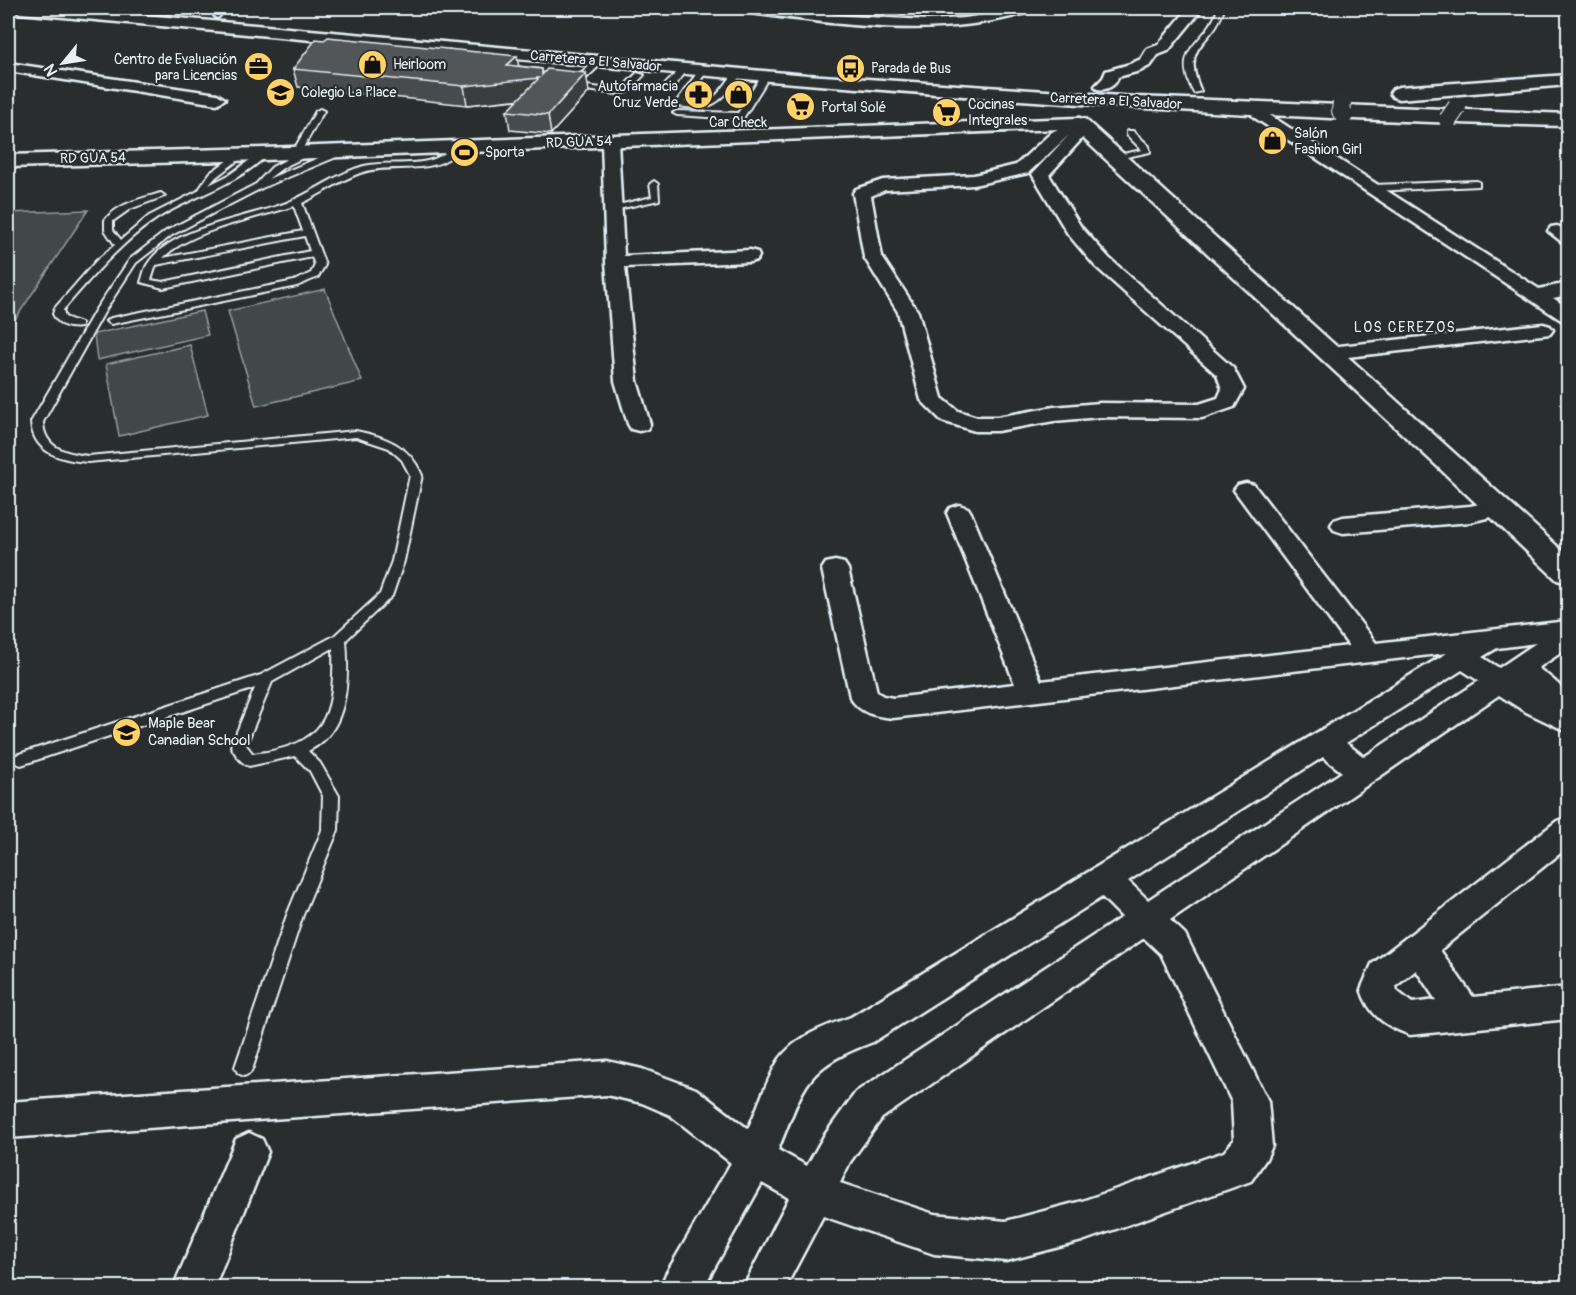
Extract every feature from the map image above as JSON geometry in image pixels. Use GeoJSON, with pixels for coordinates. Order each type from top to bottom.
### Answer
{"type":"FeatureCollection","features":[{"type":"Feature","properties":{"kind":"main road","name":"Carretera a El Salvador"},"geometry":{"type":"LineString","coordinates":[[20,8],[336,43],[1136,104],[1569,120]]}},
{"type":"Feature","properties":{"kind":"main road","name":"Carretera a El Salvador"},"geometry":{"type":"LineString","coordinates":[[128,8],[219,12],[877,77],[1138,94],[1569,110]]}},
{"type":"Feature","properties":{"kind":"main road"},"geometry":{"type":"LineString","coordinates":[[877,77],[930,74],[1295,95],[1356,104],[1569,126]]}},
{"type":"Feature","properties":{"kind":"main road"},"geometry":{"type":"LineString","coordinates":[[807,80],[839,86],[1078,114],[1163,111],[1260,115],[1356,104],[1399,93],[1569,81]]}},
{"type":"Feature","properties":{"kind":"main road"},"geometry":{"type":"LineString","coordinates":[[1452,114],[1464,100],[1504,86]]}},
{"type":"Feature","properties":{"kind":"main road"},"geometry":{"type":"LineString","coordinates":[[1452,114],[1569,110]]}},
{"type":"Feature","properties":{"kind":"main road"},"geometry":{"type":"LineString","coordinates":[[1078,114],[1116,158],[1569,573]]}},
{"type":"Feature","properties":{"kind":"main road","name":"RD GUA 54"},"geometry":{"type":"LineString","coordinates":[[8,161],[610,141],[1078,114]]}},
{"type":"Feature","properties":{"kind":"street"},"geometry":{"type":"LineString","coordinates":[[743,8],[828,17],[925,22],[982,20],[1027,8]]}},
{"type":"Feature","properties":{"kind":"street"},"geometry":{"type":"LineString","coordinates":[[1106,83],[1160,67],[1168,51],[1163,48],[1192,14],[1193,8]]}},
{"type":"Feature","properties":{"kind":"street"},"geometry":{"type":"LineString","coordinates":[[8,67],[217,99]]}},
{"type":"Feature","properties":{"kind":"street"},"geometry":{"type":"LineString","coordinates":[[8,82],[29,71]]}},
{"type":"Feature","properties":{"kind":"street"},"geometry":{"type":"LineString","coordinates":[[1031,172],[1074,230],[1102,262],[1226,372],[1233,389],[1226,402],[1202,411],[1100,410],[1054,414],[996,424],[975,424],[950,416],[932,400],[913,333],[913,322],[904,300],[872,255],[862,193],[883,185],[961,181],[1031,172],[1074,140],[1078,133],[1078,114]]}},
{"type":"Feature","properties":{"kind":"street"},"geometry":{"type":"LineString","coordinates":[[1260,115],[1569,316]]}},
{"type":"Feature","properties":{"kind":"street"},"geometry":{"type":"LineString","coordinates":[[610,141],[615,262],[626,381],[639,424]]}},
{"type":"Feature","properties":{"kind":"street"},"geometry":{"type":"LineString","coordinates":[[615,262],[750,256]]}},
{"type":"Feature","properties":{"kind":"street"},"geometry":{"type":"LineString","coordinates":[[1536,295],[1569,289]]}},
{"type":"Feature","properties":{"kind":"street"},"geometry":{"type":"LineString","coordinates":[[1330,353],[1543,330]]}},
{"type":"Feature","properties":{"kind":"street"},"geometry":{"type":"LineString","coordinates":[[1246,490],[1370,654]]}},
{"type":"Feature","properties":{"kind":"street"},"geometry":{"type":"LineString","coordinates":[[1343,525],[1470,514],[1500,508]]}},
{"type":"Feature","properties":{"kind":"street"},"geometry":{"type":"LineString","coordinates":[[959,513],[1032,692]]}},
{"type":"Feature","properties":{"kind":"street"},"geometry":{"type":"LineString","coordinates":[[835,569],[864,697],[876,706],[893,708],[1569,630]]}},
{"type":"Feature","properties":{"kind":"street"},"geometry":{"type":"LineString","coordinates":[[764,1287],[837,1149],[869,1106],[1569,635]]}},
{"type":"Feature","properties":{"kind":"street"},"geometry":{"type":"LineString","coordinates":[[680,1287],[755,1158],[792,1072],[811,1053],[835,1039],[861,1030],[1491,639]]}},
{"type":"Feature","properties":{"kind":"street"},"geometry":{"type":"LineString","coordinates":[[1462,657],[1509,675],[1534,704],[1569,720]]}},
{"type":"Feature","properties":{"kind":"street"},"geometry":{"type":"LineString","coordinates":[[1324,742],[1364,773]]}},
{"type":"Feature","properties":{"kind":"street"},"geometry":{"type":"LineString","coordinates":[[1569,830],[1381,978],[1380,994],[1386,1005],[1397,1014],[1410,1019],[1569,1004]]}},
{"type":"Feature","properties":{"kind":"street"},"geometry":{"type":"LineString","coordinates":[[8,1120],[607,1078],[642,1086],[683,1102],[755,1158],[839,1203],[934,1234],[1006,1240],[1082,1221],[1237,1167],[1252,1146],[1250,1101],[1173,944],[1103,878]]}},
{"type":"Feature","properties":{"kind":"street"},"geometry":{"type":"LineString","coordinates":[[1419,947],[1465,1014]]}},
{"type":"Feature","properties":{"kind":"street"},"geometry":{"type":"LineString","coordinates":[[193,1287],[249,1152]]}},
{"type":"Feature","properties":{"kind":"lane"},"geometry":{"type":"LineString","coordinates":[[1197,91],[1190,77],[1188,63],[1190,56],[1218,17],[1221,8]]}},
{"type":"Feature","properties":{"kind":"lane"},"geometry":{"type":"LineString","coordinates":[[573,86],[599,62]]}},
{"type":"Feature","properties":{"kind":"lane"},"geometry":{"type":"LineString","coordinates":[[668,88],[684,69]]}},
{"type":"Feature","properties":{"kind":"lane"},"geometry":{"type":"LineString","coordinates":[[704,71],[681,101],[682,104],[706,107],[713,105],[737,75]]}},
{"type":"Feature","properties":{"kind":"lane"},"geometry":{"type":"LineString","coordinates":[[563,85],[617,92],[625,90],[640,75]]}},
{"type":"Feature","properties":{"kind":"lane"},"geometry":{"type":"LineString","coordinates":[[677,113],[736,117],[741,115],[765,77]]}},
{"type":"Feature","properties":{"kind":"lane"},"geometry":{"type":"LineString","coordinates":[[259,186],[265,176],[302,152],[320,111]]}},
{"type":"Feature","properties":{"kind":"lane"},"geometry":{"type":"LineString","coordinates":[[1116,158],[1146,152],[1146,148],[1130,133]]}},
{"type":"Feature","properties":{"kind":"lane"},"geometry":{"type":"LineString","coordinates":[[316,253],[163,285],[146,282],[146,274],[153,263],[182,239],[297,201],[352,172],[409,172],[452,164],[461,159],[462,147]]}},
{"type":"Feature","properties":{"kind":"lane"},"geometry":{"type":"LineString","coordinates":[[21,759],[266,679],[339,639],[386,596],[398,561],[416,475],[412,463],[403,452],[390,444],[356,434],[88,459],[57,454],[40,440],[36,431],[37,422],[86,336],[134,261],[169,233],[259,186],[343,151]]}},
{"type":"Feature","properties":{"kind":"lane"},"geometry":{"type":"LineString","coordinates":[[77,325],[63,321],[57,314],[58,310],[99,263],[152,218],[232,177],[264,154]]}},
{"type":"Feature","properties":{"kind":"lane"},"geometry":{"type":"LineString","coordinates":[[195,196],[213,175],[240,155]]}},
{"type":"Feature","properties":{"kind":"lane"},"geometry":{"type":"LineString","coordinates":[[614,207],[656,198],[654,184]]}},
{"type":"Feature","properties":{"kind":"lane"},"geometry":{"type":"LineString","coordinates":[[1374,188],[1476,184]]}},
{"type":"Feature","properties":{"kind":"lane"},"geometry":{"type":"LineString","coordinates":[[120,245],[109,230],[109,220],[119,210],[132,203],[161,196]]}},
{"type":"Feature","properties":{"kind":"lane"},"geometry":{"type":"LineString","coordinates":[[111,321],[304,281],[315,275],[320,268],[297,201]]}},
{"type":"Feature","properties":{"kind":"lane"},"geometry":{"type":"LineString","coordinates":[[153,263],[309,233]]}},
{"type":"Feature","properties":{"kind":"lane"},"geometry":{"type":"LineString","coordinates":[[266,679],[238,746],[249,760],[271,758],[298,750],[324,734],[336,707],[341,656],[339,639]]}},
{"type":"Feature","properties":{"kind":"lane"},"geometry":{"type":"LineString","coordinates":[[244,1067],[295,915],[330,830],[331,796],[315,767],[298,750]]}},
{"type":"Feature","properties":{"kind":"shaded area"},"geometry":{"type":"Polygon","coordinates":[[[88,210],[8,330],[8,213],[88,210]]]}},
{"type":"Feature","properties":{"kind":"shaded area"},"geometry":{"type":"Polygon","coordinates":[[[325,289],[362,381],[256,406],[228,311],[325,289]]]}},
{"type":"Feature","properties":{"kind":"shaded area"},"geometry":{"type":"Polygon","coordinates":[[[202,311],[208,335],[97,360],[94,334],[202,311]]]}},
{"type":"Feature","properties":{"kind":"shaded area"},"geometry":{"type":"Polygon","coordinates":[[[190,345],[208,415],[119,436],[106,364],[190,345]]]}},
{"type":"Feature","properties":{"kind":"building"},"geometry":{"type":"Polygon","coordinates":[[[328,37],[517,56],[507,65],[542,69],[542,75],[547,69],[586,73],[548,115],[507,111],[539,78],[464,86],[293,69],[316,39],[324,40],[328,37]]]}},
{"type":"Feature","properties":{"kind":"place","name":"Heirloom"},"geometry":{"type":"Point","coordinates":[372,64]}},
{"type":"Feature","properties":{"kind":"place","name":"Centro de Evaluación para Licencias"},"geometry":{"type":"Point","coordinates":[258,67]}},
{"type":"Feature","properties":{"kind":"place","name":"Parada de Bus"},"geometry":{"type":"Point","coordinates":[850,68]}},
{"type":"Feature","properties":{"kind":"place","name":"Colegio La Place"},"geometry":{"type":"Point","coordinates":[280,92]}},
{"type":"Feature","properties":{"kind":"place","name":"Autofarmacia Cruz Verde"},"geometry":{"type":"Point","coordinates":[699,94]}},
{"type":"Feature","properties":{"kind":"place","name":"Car Check"},"geometry":{"type":"Point","coordinates":[738,95]}},
{"type":"Feature","properties":{"kind":"place","name":"Portal Solé"},"geometry":{"type":"Point","coordinates":[800,107]}},
{"type":"Feature","properties":{"kind":"place","name":"Cocinas Integrales"},"geometry":{"type":"Point","coordinates":[947,112]}},
{"type":"Feature","properties":{"kind":"place","name":"Salón Fashion Girl"},"geometry":{"type":"Point","coordinates":[1273,141]}},
{"type":"Feature","properties":{"kind":"place","name":"Sporta"},"geometry":{"type":"Point","coordinates":[464,152]}},
{"type":"Feature","properties":{"kind":"place","name":"Maple Bear Canadian School"},"geometry":{"type":"Point","coordinates":[127,732]}},
{"type":"Feature","properties":{"kind":"district","name":"LOS CEREZOS"},"geometry":{"type":"Point","coordinates":[1405,327]}}]}
